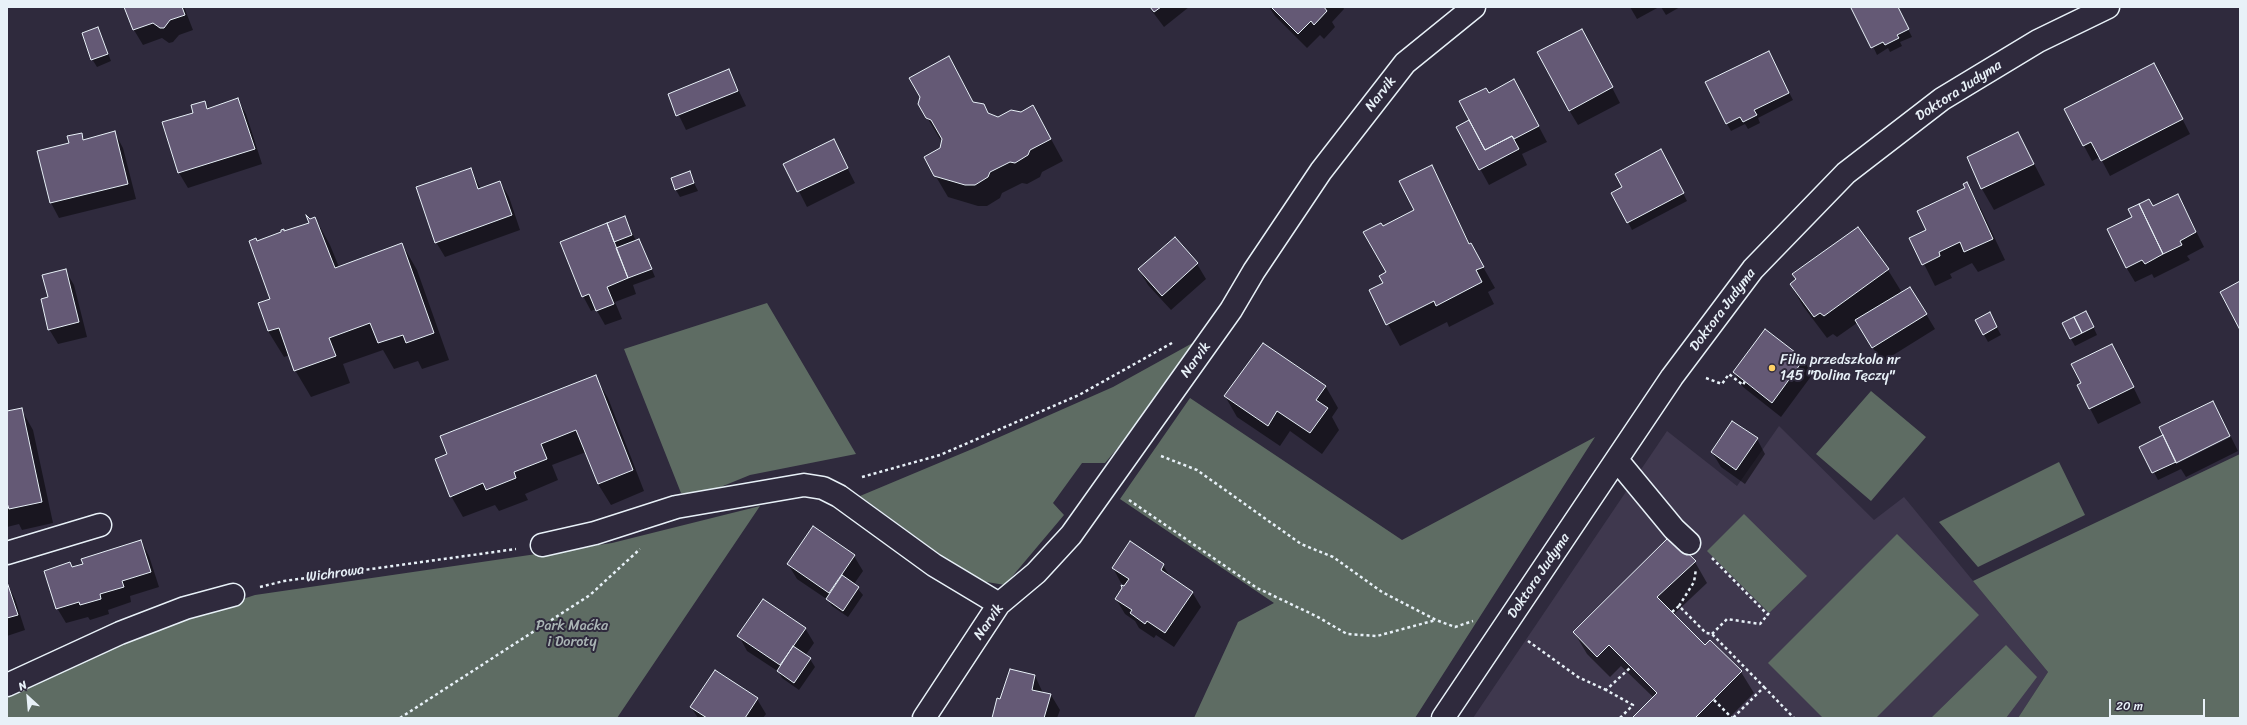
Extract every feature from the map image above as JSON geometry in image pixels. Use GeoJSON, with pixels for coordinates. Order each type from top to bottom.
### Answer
{"type":"FeatureCollection","features":[{"type":"Feature","properties":{"kind":"street","name":"Narvik"},"geometry":{"type":"LineString","coordinates":[[924,718],[999,604],[1036,573],[1071,535],[1231,310],[1254,271],[1321,171],[1405,63],[1474,7]]}},
{"type":"Feature","properties":{"kind":"street","name":"Doktora Judyma"},"geometry":{"type":"LineString","coordinates":[[1443,718],[1672,377],[1753,269],[1846,173],[1942,99],[2038,41],[2108,7]]}},
{"type":"Feature","properties":{"kind":"street"},"geometry":{"type":"LineString","coordinates":[[1617,460],[1698,553]]}},
{"type":"Feature","properties":{"kind":"street"},"geometry":{"type":"LineString","coordinates":[[542,545],[595,533],[676,507],[804,485],[823,488],[839,496],[934,565],[999,604]]}},
{"type":"Feature","properties":{"kind":"street"},"geometry":{"type":"LineString","coordinates":[[7,553],[100,525]]}},
{"type":"Feature","properties":{"kind":"street"},"geometry":{"type":"LineString","coordinates":[[7,685],[128,630],[186,608],[233,595]]}},
{"type":"Feature","properties":{"kind":"path"},"geometry":{"type":"LineString","coordinates":[[823,488],[940,455],[1079,395],[1176,341]]}},
{"type":"Feature","properties":{"kind":"path"},"geometry":{"type":"LineString","coordinates":[[1703,377],[1722,384],[1729,374],[1743,385],[1745,381]]}},
{"type":"Feature","properties":{"kind":"path"},"geometry":{"type":"LineString","coordinates":[[1156,454],[1197,470],[1301,544],[1333,557],[1382,592],[1436,620],[1455,627],[1475,621]]}},
{"type":"Feature","properties":{"kind":"path"},"geometry":{"type":"LineString","coordinates":[[1126,498],[1258,588],[1316,616],[1347,634],[1377,636],[1436,620]]}},
{"type":"Feature","properties":{"kind":"path","name":"Wichrowa"},"geometry":{"type":"LineString","coordinates":[[233,595],[284,581],[542,545]]}},
{"type":"Feature","properties":{"kind":"path"},"geometry":{"type":"LineString","coordinates":[[400,718],[590,595],[642,548]]}},
{"type":"Feature","properties":{"kind":"path"},"geometry":{"type":"LineString","coordinates":[[1679,606],[1706,634],[1712,634],[1727,619],[1760,624],[1769,614],[1698,553]]}},
{"type":"Feature","properties":{"kind":"path"},"geometry":{"type":"LineString","coordinates":[[1672,612],[1679,606],[1694,582],[1698,553]]}},
{"type":"Feature","properties":{"kind":"path"},"geometry":{"type":"LineString","coordinates":[[1712,634],[1794,718]]}},
{"type":"Feature","properties":{"kind":"path"},"geometry":{"type":"LineString","coordinates":[[1526,640],[1578,677],[1633,705],[1620,718]]}},
{"type":"Feature","properties":{"kind":"path"},"geometry":{"type":"LineString","coordinates":[[1606,690],[1631,667]]}},
{"type":"Feature","properties":{"kind":"path"},"geometry":{"type":"LineString","coordinates":[[1714,700],[1733,718],[1764,687]]}},
{"type":"Feature","properties":{"kind":"shaded area"},"geometry":{"type":"Polygon","coordinates":[[[1779,426],[1874,520],[1904,497],[2048,672],[2018,718],[1473,718],[1667,431],[1737,486],[1779,426]]]}},
{"type":"Feature","properties":{"kind":"green space"},"geometry":{"type":"Polygon","coordinates":[[[767,303],[856,454],[750,475],[701,495],[681,493],[624,349],[767,303]]]}},
{"type":"Feature","properties":{"kind":"green space"},"geometry":{"type":"Polygon","coordinates":[[[1198,340],[1154,405],[1105,463],[1082,463],[1053,503],[1064,515],[1005,585],[975,580],[860,496],[977,447],[1113,387],[1198,340]]]}},
{"type":"Feature","properties":{"kind":"green space"},"geometry":{"type":"Polygon","coordinates":[[[1871,391],[1926,437],[1871,501],[1816,454],[1871,391]]]}},
{"type":"Feature","properties":{"kind":"green space"},"geometry":{"type":"Polygon","coordinates":[[[1190,398],[1402,540],[1595,437],[1415,718],[1194,718],[1238,622],[1274,603],[1120,499],[1190,398]]]}},
{"type":"Feature","properties":{"kind":"green space"},"geometry":{"type":"Polygon","coordinates":[[[2240,454],[2240,718],[2018,718],[2048,672],[1973,581],[2240,454]]]}},
{"type":"Feature","properties":{"kind":"green space"},"geometry":{"type":"Polygon","coordinates":[[[2059,462],[2085,515],[1978,567],[1939,522],[2059,462]]]}},
{"type":"Feature","properties":{"kind":"green space","name":"Park Maćka i Doroty"},"geometry":{"type":"Polygon","coordinates":[[[760,506],[617,718],[7,718],[7,694],[146,630],[255,595],[612,543],[760,506]]]}},
{"type":"Feature","properties":{"kind":"green space"},"geometry":{"type":"Polygon","coordinates":[[[1744,514],[1807,576],[1769,613],[1707,551],[1744,514]]]}},
{"type":"Feature","properties":{"kind":"green space"},"geometry":{"type":"Polygon","coordinates":[[[1897,534],[1979,615],[1876,718],[1823,718],[1768,663],[1897,534]]]}},
{"type":"Feature","properties":{"kind":"green space"},"geometry":{"type":"Polygon","coordinates":[[[2006,645],[2037,677],[2006,718],[1931,718],[2006,645]]]}},
{"type":"Feature","properties":{"kind":"building"},"geometry":{"type":"Polygon","coordinates":[[[124,7],[182,7],[185,15],[170,20],[164,28],[160,28],[153,23],[133,30],[124,7]]]}},
{"type":"Feature","properties":{"kind":"building"},"geometry":{"type":"Polygon","coordinates":[[[1150,7],[1161,7],[1154,12],[1150,7]]]}},
{"type":"Feature","properties":{"kind":"building"},"geometry":{"type":"Polygon","coordinates":[[[1271,7],[1324,7],[1327,11],[1314,25],[1311,21],[1298,34],[1271,7]]]}},
{"type":"Feature","properties":{"kind":"building"},"geometry":{"type":"Polygon","coordinates":[[[1898,7],[1909,29],[1897,35],[1899,38],[1885,45],[1883,42],[1871,48],[1851,8],[1898,7]]]}},
{"type":"Feature","properties":{"kind":"building"},"geometry":{"type":"Polygon","coordinates":[[[98,27],[108,54],[91,60],[82,33],[98,27]]]}},
{"type":"Feature","properties":{"kind":"building"},"geometry":{"type":"Polygon","coordinates":[[[1582,29],[1613,87],[1569,111],[1537,52],[1582,29]]]}},
{"type":"Feature","properties":{"kind":"building"},"geometry":{"type":"Polygon","coordinates":[[[1769,51],[1789,93],[1754,110],[1757,115],[1743,122],[1740,117],[1726,124],[1705,82],[1769,51]]]}},
{"type":"Feature","properties":{"kind":"building"},"geometry":{"type":"Polygon","coordinates":[[[949,56],[973,102],[984,104],[988,113],[998,117],[1011,110],[1021,112],[1033,105],[1051,139],[1030,150],[1028,155],[1015,163],[1010,162],[990,172],[988,177],[975,185],[965,185],[934,176],[924,157],[940,148],[942,139],[931,120],[926,118],[918,104],[920,97],[909,78],[949,56]]]}},
{"type":"Feature","properties":{"kind":"building"},"geometry":{"type":"Polygon","coordinates":[[[2154,63],[2183,119],[2101,161],[2091,142],[2083,146],[2064,109],[2154,63]]]}},
{"type":"Feature","properties":{"kind":"building"},"geometry":{"type":"Polygon","coordinates":[[[729,69],[738,91],[676,116],[668,94],[729,69]]]}},
{"type":"Feature","properties":{"kind":"building"},"geometry":{"type":"Polygon","coordinates":[[[1514,79],[1539,126],[1514,139],[1512,136],[1485,150],[1459,101],[1486,88],[1489,93],[1514,79]]]}},
{"type":"Feature","properties":{"kind":"building"},"geometry":{"type":"Polygon","coordinates":[[[238,98],[255,149],[178,173],[162,122],[193,113],[191,105],[205,101],[207,109],[238,98]]]}},
{"type":"Feature","properties":{"kind":"building"},"geometry":{"type":"Polygon","coordinates":[[[1469,120],[1485,150],[1512,136],[1519,149],[1479,170],[1456,127],[1469,120]]]}},
{"type":"Feature","properties":{"kind":"building"},"geometry":{"type":"Polygon","coordinates":[[[115,131],[128,184],[50,203],[37,151],[69,143],[67,136],[82,133],[83,140],[115,131]]]}},
{"type":"Feature","properties":{"kind":"building"},"geometry":{"type":"Polygon","coordinates":[[[2018,132],[2034,164],[1981,189],[1967,157],[2018,132]]]}},
{"type":"Feature","properties":{"kind":"building"},"geometry":{"type":"Polygon","coordinates":[[[834,139],[848,168],[797,192],[783,164],[834,139]]]}},
{"type":"Feature","properties":{"kind":"building"},"geometry":{"type":"Polygon","coordinates":[[[1661,149],[1684,193],[1627,223],[1611,193],[1622,187],[1615,174],[1661,149]]]}},
{"type":"Feature","properties":{"kind":"building"},"geometry":{"type":"Polygon","coordinates":[[[1432,165],[1469,244],[1471,243],[1484,267],[1476,270],[1482,282],[1436,306],[1434,301],[1386,325],[1369,290],[1383,283],[1379,276],[1386,272],[1363,232],[1381,223],[1383,226],[1414,210],[1399,181],[1432,165]]]}},
{"type":"Feature","properties":{"kind":"building"},"geometry":{"type":"Polygon","coordinates":[[[471,168],[478,189],[500,181],[512,215],[435,243],[416,187],[471,168]]]}},
{"type":"Feature","properties":{"kind":"building"},"geometry":{"type":"Polygon","coordinates":[[[690,171],[694,183],[675,190],[671,178],[690,171]]]}},
{"type":"Feature","properties":{"kind":"building"},"geometry":{"type":"Polygon","coordinates":[[[1967,182],[1993,239],[1964,252],[1960,242],[1939,252],[1940,256],[1922,265],[1909,238],[1926,230],[1917,211],[1965,188],[1963,184],[1967,182]]]}},
{"type":"Feature","properties":{"kind":"building"},"geometry":{"type":"Polygon","coordinates":[[[2178,194],[2196,232],[2180,241],[2182,245],[2163,254],[2139,204],[2149,199],[2153,206],[2178,194]]]}},
{"type":"Feature","properties":{"kind":"building"},"geometry":{"type":"Polygon","coordinates":[[[2139,204],[2163,254],[2145,264],[2142,260],[2126,268],[2107,229],[2132,217],[2128,209],[2139,204]]]}},
{"type":"Feature","properties":{"kind":"building"},"geometry":{"type":"Polygon","coordinates":[[[306,215],[310,219],[315,217],[335,268],[402,243],[434,333],[406,343],[403,335],[378,343],[370,323],[329,338],[336,356],[294,371],[279,328],[268,331],[258,303],[270,299],[249,241],[256,238],[257,241],[281,232],[281,230],[284,229],[284,231],[309,223],[306,215]]]}},
{"type":"Feature","properties":{"kind":"building"},"geometry":{"type":"Polygon","coordinates":[[[625,216],[632,235],[614,242],[607,223],[625,216]]]}},
{"type":"Feature","properties":{"kind":"building"},"geometry":{"type":"Polygon","coordinates":[[[607,223],[628,278],[607,287],[614,304],[596,311],[589,294],[582,297],[560,242],[607,223]]]}},
{"type":"Feature","properties":{"kind":"building"},"geometry":{"type":"Polygon","coordinates":[[[1858,227],[1889,269],[1824,316],[1820,313],[1814,317],[1790,284],[1796,279],[1792,274],[1858,227]]]}},
{"type":"Feature","properties":{"kind":"building"},"geometry":{"type":"Polygon","coordinates":[[[1175,237],[1198,263],[1162,296],[1138,269],[1175,237]]]}},
{"type":"Feature","properties":{"kind":"building"},"geometry":{"type":"Polygon","coordinates":[[[639,239],[652,269],[628,278],[616,248],[639,239]]]}},
{"type":"Feature","properties":{"kind":"building"},"geometry":{"type":"Polygon","coordinates":[[[66,269],[79,322],[48,330],[41,299],[48,297],[42,275],[66,269]]]}},
{"type":"Feature","properties":{"kind":"building"},"geometry":{"type":"Polygon","coordinates":[[[2240,281],[2240,330],[2220,292],[2240,281]]]}},
{"type":"Feature","properties":{"kind":"building"},"geometry":{"type":"Polygon","coordinates":[[[1910,287],[1927,314],[1872,348],[1855,320],[1910,287]]]}},
{"type":"Feature","properties":{"kind":"building"},"geometry":{"type":"Polygon","coordinates":[[[2086,311],[2094,327],[2082,333],[2074,317],[2086,311]]]}},
{"type":"Feature","properties":{"kind":"building"},"geometry":{"type":"Polygon","coordinates":[[[1990,312],[1997,327],[1983,335],[1975,320],[1990,312]]]}},
{"type":"Feature","properties":{"kind":"building"},"geometry":{"type":"Polygon","coordinates":[[[2074,317],[2082,333],[2070,339],[2062,323],[2074,317]]]}},
{"type":"Feature","properties":{"kind":"building","name":"Filia przedszkola nr 145 \"Dolina Tęczy\""},"geometry":{"type":"Polygon","coordinates":[[[1765,329],[1804,359],[1772,403],[1733,372],[1765,329]]]}},
{"type":"Feature","properties":{"kind":"building"},"geometry":{"type":"Polygon","coordinates":[[[1263,343],[1326,386],[1316,400],[1328,408],[1310,433],[1277,411],[1268,426],[1224,396],[1263,343]]]}},
{"type":"Feature","properties":{"kind":"building"},"geometry":{"type":"Polygon","coordinates":[[[2112,344],[2134,387],[2089,409],[2077,385],[2081,383],[2071,364],[2112,344]]]}},
{"type":"Feature","properties":{"kind":"building"},"geometry":{"type":"Polygon","coordinates":[[[596,375],[633,470],[598,484],[576,430],[541,444],[547,459],[514,472],[516,478],[486,490],[483,483],[450,497],[435,459],[447,454],[440,436],[596,375]]]}},
{"type":"Feature","properties":{"kind":"building"},"geometry":{"type":"Polygon","coordinates":[[[2213,401],[2230,436],[2176,463],[2159,427],[2213,401]]]}},
{"type":"Feature","properties":{"kind":"building"},"geometry":{"type":"Polygon","coordinates":[[[22,408],[42,502],[9,509],[7,503],[7,411],[22,408]]]}},
{"type":"Feature","properties":{"kind":"building"},"geometry":{"type":"Polygon","coordinates":[[[1732,421],[1758,438],[1736,470],[1711,452],[1732,421]]]}},
{"type":"Feature","properties":{"kind":"building"},"geometry":{"type":"Polygon","coordinates":[[[2163,435],[2176,462],[2152,473],[2139,447],[2163,435]]]}},
{"type":"Feature","properties":{"kind":"building"},"geometry":{"type":"Polygon","coordinates":[[[813,526],[855,555],[829,593],[787,564],[813,526]]]}},
{"type":"Feature","properties":{"kind":"building"},"geometry":{"type":"Polygon","coordinates":[[[1670,536],[1696,561],[1657,597],[1705,645],[1710,640],[1742,671],[1695,718],[1632,718],[1657,693],[1609,645],[1597,657],[1573,632],[1670,536]]]}},
{"type":"Feature","properties":{"kind":"building"},"geometry":{"type":"Polygon","coordinates":[[[141,540],[151,572],[122,581],[124,587],[100,594],[101,599],[80,605],[79,602],[56,609],[44,571],[70,562],[72,567],[83,564],[81,559],[141,540]]]}},
{"type":"Feature","properties":{"kind":"building"},"geometry":{"type":"Polygon","coordinates":[[[1130,541],[1164,564],[1161,570],[1193,592],[1165,633],[1147,621],[1145,624],[1130,613],[1132,610],[1115,599],[1122,588],[1121,585],[1124,586],[1129,579],[1112,568],[1130,541]]]}},
{"type":"Feature","properties":{"kind":"building"},"geometry":{"type":"Polygon","coordinates":[[[842,575],[859,587],[843,611],[826,599],[842,575]]]}},
{"type":"Feature","properties":{"kind":"building"},"geometry":{"type":"Polygon","coordinates":[[[7,582],[18,615],[7,618],[7,582]]]}},
{"type":"Feature","properties":{"kind":"building"},"geometry":{"type":"Polygon","coordinates":[[[763,599],[806,628],[780,665],[737,636],[763,599]]]}},
{"type":"Feature","properties":{"kind":"building"},"geometry":{"type":"Polygon","coordinates":[[[793,646],[811,658],[794,683],[777,671],[793,646]]]}},
{"type":"Feature","properties":{"kind":"building"},"geometry":{"type":"Polygon","coordinates":[[[1010,669],[1035,675],[1032,690],[1051,694],[1044,718],[992,718],[997,698],[1000,699],[1010,669]]]}},
{"type":"Feature","properties":{"kind":"building"},"geometry":{"type":"Polygon","coordinates":[[[715,670],[758,698],[745,718],[707,718],[690,707],[715,670]]]}},
{"type":"Feature","properties":{"kind":"place","name":"Filia przedszkola nr 145 \"Dolina Tęczy\""},"geometry":{"type":"Point","coordinates":[1772,368]}}]}
